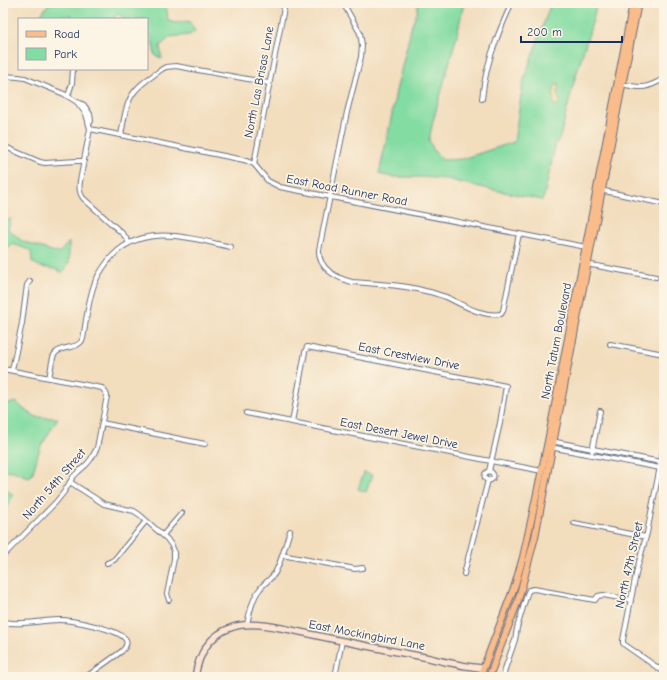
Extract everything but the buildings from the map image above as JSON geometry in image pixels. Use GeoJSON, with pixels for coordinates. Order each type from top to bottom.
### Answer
{"type":"FeatureCollection","features":[{"type":"Feature","properties":{"kind":"main road","name":"North Tatum Boulevard"},"geometry":{"type":"LineString","coordinates":[[480,677],[517,578],[545,472],[620,84],[633,3]]}},
{"type":"Feature","properties":{"kind":"main road","name":"North Tatum Boulevard"},"geometry":{"type":"LineString","coordinates":[[620,84],[638,3]]}},
{"type":"Feature","properties":{"kind":"main road","name":"North Tatum Boulevard"},"geometry":{"type":"LineString","coordinates":[[489,677],[518,601],[535,537],[545,472]]}},
{"type":"Feature","properties":{"kind":"main road"},"geometry":{"type":"LineString","coordinates":[[483,668],[490,661],[511,609],[518,601]]}},
{"type":"Feature","properties":{"kind":"street"},"geometry":{"type":"LineString","coordinates":[[275,3],[285,4]]}},
{"type":"Feature","properties":{"kind":"street"},"geometry":{"type":"LineString","coordinates":[[343,3],[360,33],[362,45],[361,57],[347,112],[330,197],[319,254],[321,263],[325,268],[338,276],[352,282],[420,289],[444,297],[469,309],[496,315],[501,314],[503,311],[519,234]]}},
{"type":"Feature","properties":{"kind":"street"},"geometry":{"type":"LineString","coordinates":[[482,99],[491,55],[511,3]]}},
{"type":"Feature","properties":{"kind":"street","name":"North Las Brisas Lane"},"geometry":{"type":"LineString","coordinates":[[254,164],[285,4]]}},
{"type":"Feature","properties":{"kind":"street"},"geometry":{"type":"LineString","coordinates":[[121,135],[127,105],[132,96],[138,88],[166,67],[176,66],[269,84]]}},
{"type":"Feature","properties":{"kind":"street"},"geometry":{"type":"LineString","coordinates":[[68,96],[72,83],[73,70]]}},
{"type":"Feature","properties":{"kind":"street"},"geometry":{"type":"LineString","coordinates":[[3,76],[18,76],[25,78],[68,96],[84,105],[90,114],[91,121],[89,124],[90,129],[83,161],[79,190],[83,198],[124,235],[129,243]]}},
{"type":"Feature","properties":{"kind":"street"},"geometry":{"type":"LineString","coordinates":[[620,84],[644,87],[664,79]]}},
{"type":"Feature","properties":{"kind":"street"},"geometry":{"type":"LineString","coordinates":[[90,129],[244,160],[254,164]]}},
{"type":"Feature","properties":{"kind":"street"},"geometry":{"type":"LineString","coordinates":[[3,146],[45,163],[83,161]]}},
{"type":"Feature","properties":{"kind":"street","name":"East Road Runner Road"},"geometry":{"type":"LineString","coordinates":[[254,164],[265,178],[280,187],[589,247]]}},
{"type":"Feature","properties":{"kind":"street"},"geometry":{"type":"LineString","coordinates":[[600,190],[664,204]]}},
{"type":"Feature","properties":{"kind":"street"},"geometry":{"type":"LineString","coordinates":[[3,369],[49,378],[54,355],[59,350],[78,346],[82,342],[92,291],[98,276],[111,258],[129,243],[150,236],[162,235],[231,247]]}},
{"type":"Feature","properties":{"kind":"street"},"geometry":{"type":"LineString","coordinates":[[585,264],[656,278]]}},
{"type":"Feature","properties":{"kind":"street"},"geometry":{"type":"LineString","coordinates":[[12,370],[22,323],[27,285],[30,281]]}},
{"type":"Feature","properties":{"kind":"street"},"geometry":{"type":"LineString","coordinates":[[610,344],[664,354]]}},
{"type":"Feature","properties":{"kind":"street","name":"East Crestview Drive"},"geometry":{"type":"LineString","coordinates":[[292,422],[307,347],[506,386],[492,462]]}},
{"type":"Feature","properties":{"kind":"street","name":"North 54th Street"},"geometry":{"type":"LineString","coordinates":[[3,556],[56,502],[78,472],[87,464],[97,448],[107,396],[106,393],[102,388],[49,378]]}},
{"type":"Feature","properties":{"kind":"street"},"geometry":{"type":"LineString","coordinates":[[592,455],[600,410]]}},
{"type":"Feature","properties":{"kind":"street","name":"East Desert Jewel Drive"},"geometry":{"type":"LineString","coordinates":[[246,413],[545,472]]}},
{"type":"Feature","properties":{"kind":"street"},"geometry":{"type":"LineString","coordinates":[[102,423],[204,444]]}},
{"type":"Feature","properties":{"kind":"street"},"geometry":{"type":"LineString","coordinates":[[551,444],[593,449],[661,462]]}},
{"type":"Feature","properties":{"kind":"street"},"geometry":{"type":"LineString","coordinates":[[551,444],[592,455],[660,468]]}},
{"type":"Feature","properties":{"kind":"street","name":"North 47th Street"},"geometry":{"type":"LineString","coordinates":[[661,670],[623,643],[622,640],[639,560],[646,537],[664,446]]}},
{"type":"Feature","properties":{"kind":"street"},"geometry":{"type":"LineString","coordinates":[[464,574],[488,480],[491,480],[493,476],[490,471],[492,462]]}},
{"type":"Feature","properties":{"kind":"street"},"geometry":{"type":"LineString","coordinates":[[70,482],[104,504],[134,512],[163,535],[174,551],[174,559],[167,594],[169,600]]}},
{"type":"Feature","properties":{"kind":"street"},"geometry":{"type":"LineString","coordinates":[[163,535],[182,513]]}},
{"type":"Feature","properties":{"kind":"street"},"geometry":{"type":"LineString","coordinates":[[107,563],[114,560],[146,521]]}},
{"type":"Feature","properties":{"kind":"street"},"geometry":{"type":"LineString","coordinates":[[574,523],[646,537]]}},
{"type":"Feature","properties":{"kind":"street"},"geometry":{"type":"LineString","coordinates":[[195,677],[203,651],[214,638],[226,630],[247,624],[259,589],[272,577],[275,572],[290,531]]}},
{"type":"Feature","properties":{"kind":"street"},"geometry":{"type":"LineString","coordinates":[[282,555],[355,569],[363,568]]}},
{"type":"Feature","properties":{"kind":"street"},"geometry":{"type":"LineString","coordinates":[[505,677],[505,669],[529,590],[534,589],[594,600],[598,596],[603,595],[630,600]]}},
{"type":"Feature","properties":{"kind":"street"},"geometry":{"type":"LineString","coordinates":[[3,622],[17,624],[57,620],[76,622],[87,624],[125,638],[127,642],[126,647],[86,677]]}},
{"type":"Feature","properties":{"kind":"street","name":"East Mockingbird Lane"},"geometry":{"type":"LineString","coordinates":[[247,624],[266,626],[483,668]]}},
{"type":"Feature","properties":{"kind":"street"},"geometry":{"type":"LineString","coordinates":[[335,677],[342,641]]}},
{"type":"Feature","properties":{"kind":"green space"},"geometry":{"type":"Polygon","coordinates":[[[49,3],[166,3],[168,21],[176,23],[189,21],[195,31],[189,35],[170,37],[160,46],[162,59],[155,55],[152,39],[148,34],[148,18],[123,18],[118,14],[114,18],[72,18],[70,15],[56,18],[39,18],[49,3]]]}},
{"type":"Feature","properties":{"kind":"green space"},"geometry":{"type":"Polygon","coordinates":[[[418,3],[464,3],[429,140],[434,151],[443,160],[462,159],[514,142],[523,82],[551,3],[597,3],[560,137],[556,143],[542,200],[447,179],[392,177],[379,174],[396,91],[412,25],[417,12],[418,3]]]}},
{"type":"Feature","properties":{"kind":"green space"},"geometry":{"type":"Polygon","coordinates":[[[11,219],[8,229],[22,241],[59,253],[69,242],[69,263],[63,273],[55,269],[41,267],[32,262],[31,251],[19,246],[12,244],[3,252],[3,221],[11,219]]]}},
{"type":"Feature","properties":{"kind":"green space"},"geometry":{"type":"Polygon","coordinates":[[[16,402],[25,410],[37,417],[58,418],[40,448],[33,472],[30,477],[13,471],[3,470],[3,404],[16,402]]]}},
{"type":"Feature","properties":{"kind":"green space"},"geometry":{"type":"Polygon","coordinates":[[[364,472],[372,475],[366,492],[358,489],[364,472]]]}},
{"type":"Feature","properties":{"kind":"green space"},"geometry":{"type":"Polygon","coordinates":[[[3,484],[13,495],[3,515],[3,484]]]}},
{"type":"Feature","properties":{"kind":"sand"},"geometry":{"type":"Polygon","coordinates":[[[558,83],[559,90],[557,91],[558,98],[560,99],[558,105],[555,106],[553,101],[554,92],[556,84],[558,83]]]}}]}
